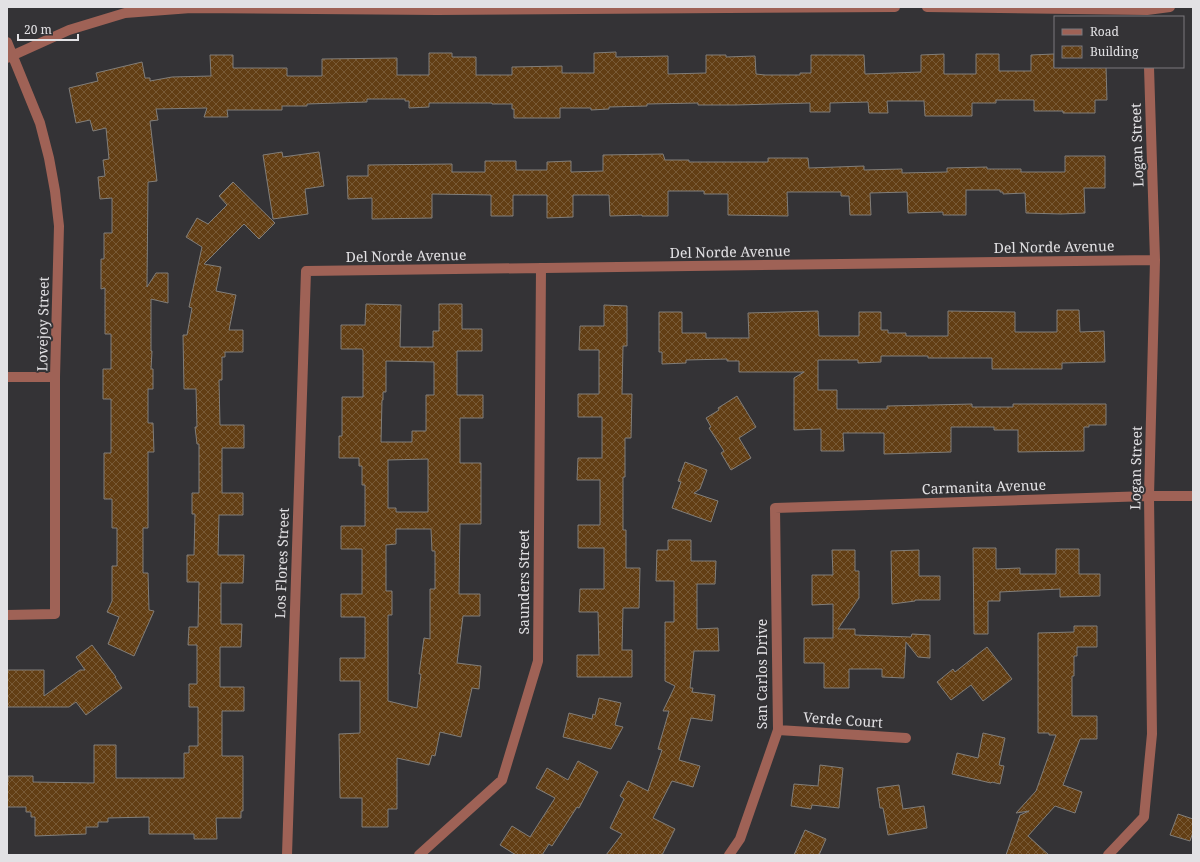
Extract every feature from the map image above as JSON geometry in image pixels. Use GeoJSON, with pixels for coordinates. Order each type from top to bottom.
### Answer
{"type":"FeatureCollection","features":[{"type":"Feature","properties":{"kind":"street"},"geometry":{"type":"LineString","coordinates":[[10,57],[69,30],[125,14],[191,7],[437,9],[895,7]]}},
{"type":"Feature","properties":{"kind":"street"},"geometry":{"type":"LineString","coordinates":[[927,7],[1147,11],[1170,7]]}},
{"type":"Feature","properties":{"kind":"street","name":"Lovejoy Street"},"geometry":{"type":"LineString","coordinates":[[7,42],[10,57],[40,123],[49,158],[55,191],[58,226],[56,377],[56,614],[7,615]]}},
{"type":"Feature","properties":{"kind":"street","name":"Logan Street"},"geometry":{"type":"LineString","coordinates":[[1108,855],[1144,817],[1152,734],[1149,496],[1155,260],[1149,68]]}},
{"type":"Feature","properties":{"kind":"street","name":"Del Norde Avenue"},"geometry":{"type":"LineString","coordinates":[[306,271],[1155,260]]}},
{"type":"Feature","properties":{"kind":"street","name":"Saunders Street"},"geometry":{"type":"LineString","coordinates":[[419,855],[502,780],[538,661],[541,268]]}},
{"type":"Feature","properties":{"kind":"street","name":"Los Flores Street"},"geometry":{"type":"LineString","coordinates":[[287,855],[306,271]]}},
{"type":"Feature","properties":{"kind":"street"},"geometry":{"type":"LineString","coordinates":[[7,377],[56,377]]}},
{"type":"Feature","properties":{"kind":"street","name":"Carmanita Avenue"},"geometry":{"type":"LineString","coordinates":[[775,508],[1149,496],[1193,496]]}},
{"type":"Feature","properties":{"kind":"street","name":"San Carlos Drive"},"geometry":{"type":"LineString","coordinates":[[729,855],[740,839],[778,730],[775,508]]}},
{"type":"Feature","properties":{"kind":"street","name":"Verde Court"},"geometry":{"type":"LineString","coordinates":[[778,730],[906,738]]}},
{"type":"Feature","properties":{"kind":"building"},"geometry":{"type":"Polygon","coordinates":[[[616,52],[616,57],[668,56],[668,74],[706,73],[706,55],[726,55],[726,57],[755,56],[756,74],[765,75],[800,75],[800,73],[811,73],[811,55],[864,55],[865,74],[921,72],[921,55],[944,54],[944,74],[976,74],[976,54],[999,54],[999,71],[1031,71],[1031,55],[1054,54],[1054,68],[1106,68],[1107,100],[1095,100],[1095,113],[1063,113],[1063,111],[1034,111],[1034,100],[996,100],[996,103],[972,103],[972,116],[925,116],[924,101],[887,101],[888,113],[869,113],[868,102],[830,103],[830,112],[810,112],[810,103],[698,105],[698,103],[647,104],[647,106],[609,107],[609,109],[591,110],[591,108],[560,108],[560,118],[514,118],[514,109],[512,109],[512,104],[429,103],[429,107],[409,108],[409,101],[405,101],[405,99],[367,99],[367,102],[282,106],[282,110],[227,110],[228,117],[204,117],[207,108],[156,109],[158,120],[150,121],[157,181],[148,182],[147,287],[156,273],[168,273],[168,303],[151,299],[151,369],[153,369],[153,389],[148,389],[148,423],[153,423],[154,452],[148,452],[148,528],[143,528],[143,573],[148,573],[149,610],[154,611],[134,656],[108,644],[119,617],[107,612],[112,601],[112,566],[117,566],[117,528],[112,528],[112,499],[104,499],[104,453],[111,453],[111,399],[103,399],[103,369],[111,369],[111,334],[105,334],[105,288],[101,289],[101,259],[104,259],[104,233],[112,233],[112,198],[100,199],[98,177],[105,176],[103,160],[109,159],[106,128],[93,131],[90,120],[76,123],[69,88],[98,81],[96,73],[142,62],[145,78],[150,78],[150,81],[172,77],[211,76],[210,55],[233,55],[233,68],[287,68],[287,76],[322,76],[322,59],[397,58],[397,75],[429,75],[429,53],[452,53],[452,57],[476,57],[476,75],[512,75],[512,67],[562,66],[562,73],[594,73],[594,53],[616,52]]]}},
{"type":"Feature","properties":{"kind":"building"},"geometry":{"type":"Polygon","coordinates":[[[282,152],[283,157],[319,152],[324,186],[305,189],[308,214],[273,219],[263,155],[282,152]]]}},
{"type":"Feature","properties":{"kind":"building"},"geometry":{"type":"Polygon","coordinates":[[[663,154],[665,160],[689,160],[689,162],[768,162],[768,158],[808,158],[809,168],[864,166],[864,170],[902,169],[902,173],[947,172],[947,168],[987,167],[987,169],[1021,169],[1021,172],[1065,172],[1065,156],[1105,156],[1105,188],[1084,188],[1085,213],[1061,214],[1026,213],[1025,193],[1003,194],[1000,190],[966,190],[966,215],[943,215],[943,212],[908,213],[907,192],[870,193],[871,215],[850,215],[849,196],[841,196],[841,192],[787,192],[788,216],[728,215],[728,194],[704,194],[704,191],[668,191],[668,216],[610,216],[609,195],[573,195],[573,217],[547,218],[547,195],[513,195],[513,216],[491,216],[491,195],[432,194],[432,218],[372,219],[372,198],[348,199],[347,176],[368,176],[368,165],[452,164],[452,172],[485,172],[485,161],[516,161],[516,170],[547,170],[547,162],[571,161],[571,172],[603,171],[603,155],[663,154]]]}},
{"type":"Feature","properties":{"kind":"building"},"geometry":{"type":"Polygon","coordinates":[[[233,182],[275,223],[259,239],[244,224],[204,264],[221,267],[216,291],[236,295],[229,330],[243,330],[243,352],[225,352],[225,357],[222,357],[222,380],[219,380],[220,425],[244,425],[244,448],[222,448],[222,493],[243,493],[243,515],[219,515],[218,555],[244,555],[243,583],[221,583],[221,624],[242,624],[241,647],[220,647],[220,687],[244,687],[244,711],[222,711],[222,756],[243,756],[243,811],[241,811],[241,818],[216,818],[217,839],[194,839],[194,834],[149,834],[149,817],[108,818],[108,822],[98,822],[98,827],[86,827],[86,834],[35,836],[35,817],[31,817],[31,812],[26,812],[26,807],[7,807],[8,776],[33,776],[33,782],[94,783],[94,745],[116,745],[116,778],[184,778],[184,753],[189,753],[189,746],[198,746],[198,707],[189,707],[189,684],[197,684],[197,645],[188,645],[189,627],[198,627],[199,582],[187,582],[187,555],[194,555],[195,514],[192,514],[192,493],[199,493],[199,444],[197,444],[195,427],[197,427],[196,389],[184,389],[183,335],[187,335],[192,308],[189,307],[202,247],[186,237],[197,218],[208,224],[227,205],[219,196],[233,182]]]}},
{"type":"Feature","properties":{"kind":"building"},"geometry":{"type":"Polygon","coordinates":[[[366,304],[401,305],[400,347],[433,347],[433,331],[439,331],[439,304],[462,304],[462,329],[482,329],[482,351],[457,351],[457,395],[483,395],[483,418],[460,418],[460,463],[481,463],[481,524],[460,524],[459,594],[480,594],[480,616],[463,616],[457,663],[481,666],[479,689],[472,688],[461,737],[440,732],[435,756],[432,755],[429,765],[397,758],[397,809],[388,809],[388,827],[362,827],[362,798],[340,798],[339,734],[360,733],[360,681],[340,681],[340,658],[365,658],[365,617],[341,617],[341,594],[362,594],[362,549],[341,549],[341,526],[365,526],[365,485],[362,485],[362,466],[359,466],[359,458],[339,458],[339,436],[342,436],[342,397],[363,397],[363,351],[362,349],[341,349],[341,325],[365,325],[366,304]],[[386,361],[386,392],[383,392],[382,400],[381,442],[412,442],[412,431],[426,431],[426,395],[434,395],[434,362],[386,361]],[[428,459],[388,460],[388,508],[396,508],[396,512],[428,512],[428,459]],[[396,529],[396,544],[386,545],[386,591],[392,591],[392,615],[388,615],[388,701],[417,708],[421,674],[419,674],[424,638],[430,639],[430,589],[435,589],[435,551],[432,551],[431,529],[396,529]]]}},
{"type":"Feature","properties":{"kind":"building"},"geometry":{"type":"Polygon","coordinates":[[[604,305],[627,306],[627,346],[623,346],[622,394],[632,394],[631,438],[625,438],[623,530],[626,530],[626,568],[640,568],[639,608],[623,608],[622,650],[632,650],[632,677],[577,677],[577,655],[599,655],[598,612],[579,612],[580,589],[604,589],[604,548],[578,548],[578,525],[600,525],[600,480],[577,480],[578,458],[602,458],[602,417],[578,417],[578,394],[599,394],[599,350],[579,350],[580,326],[604,326],[604,305]]]}},
{"type":"Feature","properties":{"kind":"building"},"geometry":{"type":"Polygon","coordinates":[[[1057,310],[1079,310],[1080,332],[1104,331],[1105,362],[1062,363],[1062,369],[992,369],[992,358],[881,356],[881,362],[858,363],[858,360],[818,360],[818,390],[837,390],[837,409],[887,409],[887,406],[972,404],[972,407],[1013,407],[1013,404],[1106,404],[1106,425],[1089,425],[1089,427],[1084,427],[1084,451],[1018,452],[1018,430],[994,430],[994,427],[951,427],[951,452],[884,454],[884,433],[843,433],[844,451],[821,451],[821,429],[794,430],[794,378],[804,372],[739,372],[739,361],[727,361],[727,359],[686,360],[686,363],[662,364],[662,352],[659,352],[659,312],[682,312],[682,333],[706,333],[706,338],[749,338],[748,313],[818,311],[819,336],[859,336],[859,312],[881,312],[881,330],[888,330],[888,333],[906,333],[906,336],[948,336],[948,311],[1015,312],[1015,332],[1057,332],[1057,310]]]}},
{"type":"Feature","properties":{"kind":"building"},"geometry":{"type":"Polygon","coordinates":[[[737,396],[756,427],[739,438],[751,458],[731,470],[721,453],[724,451],[709,428],[711,427],[706,418],[719,410],[718,408],[737,396]]]}},
{"type":"Feature","properties":{"kind":"building"},"geometry":{"type":"Polygon","coordinates":[[[685,462],[707,470],[700,489],[694,493],[718,501],[711,522],[672,508],[681,482],[678,481],[685,462]]]}},
{"type":"Feature","properties":{"kind":"building"},"geometry":{"type":"Polygon","coordinates":[[[668,540],[691,540],[691,561],[716,561],[715,584],[697,584],[697,629],[718,628],[719,651],[694,651],[690,688],[693,688],[692,692],[715,695],[712,721],[691,718],[679,760],[700,766],[693,787],[672,781],[653,818],[675,829],[662,855],[606,855],[622,834],[610,828],[624,799],[620,796],[628,781],[648,791],[662,750],[658,749],[669,711],[663,711],[675,686],[665,681],[665,622],[674,622],[674,581],[656,581],[657,550],[668,550],[668,540]]]}},
{"type":"Feature","properties":{"kind":"building"},"geometry":{"type":"Polygon","coordinates":[[[973,548],[996,548],[996,569],[1020,568],[1020,574],[1056,574],[1056,549],[1079,549],[1079,574],[1100,574],[1100,596],[1060,597],[1060,589],[1000,592],[1000,601],[988,601],[988,634],[974,634],[973,548]]]}},
{"type":"Feature","properties":{"kind":"building"},"geometry":{"type":"Polygon","coordinates":[[[832,550],[855,550],[855,571],[859,571],[859,598],[838,629],[855,629],[855,635],[911,637],[912,634],[930,635],[930,658],[918,657],[906,642],[904,678],[882,677],[882,669],[849,669],[849,688],[824,688],[824,663],[804,663],[804,638],[833,638],[833,604],[812,605],[812,575],[833,575],[832,550]]]}},
{"type":"Feature","properties":{"kind":"building"},"geometry":{"type":"Polygon","coordinates":[[[919,550],[919,576],[940,576],[940,600],[915,600],[892,604],[891,551],[919,550]]]}},
{"type":"Feature","properties":{"kind":"building"},"geometry":{"type":"Polygon","coordinates":[[[1074,626],[1097,626],[1097,647],[1077,647],[1077,656],[1074,656],[1074,676],[1072,676],[1072,716],[1097,716],[1097,739],[1080,739],[1063,785],[1082,792],[1075,813],[1055,806],[1028,836],[1049,855],[1006,855],[1020,815],[1029,811],[1016,813],[1036,791],[1056,735],[1049,735],[1049,733],[1038,733],[1038,633],[1074,632],[1074,626]]]}},
{"type":"Feature","properties":{"kind":"building"},"geometry":{"type":"Polygon","coordinates":[[[92,645],[116,677],[122,688],[86,715],[76,702],[69,707],[7,707],[7,670],[44,670],[44,696],[80,670],[85,670],[76,657],[92,645]]]}},
{"type":"Feature","properties":{"kind":"building"},"geometry":{"type":"Polygon","coordinates":[[[987,647],[1012,679],[983,701],[971,685],[951,700],[937,682],[953,669],[955,672],[987,647]]]}},
{"type":"Feature","properties":{"kind":"building"},"geometry":{"type":"Polygon","coordinates":[[[599,698],[621,703],[615,725],[623,727],[611,749],[563,737],[569,713],[592,719],[593,714],[595,715],[599,698]]]}},
{"type":"Feature","properties":{"kind":"building"},"geometry":{"type":"Polygon","coordinates":[[[983,733],[1005,738],[999,765],[1004,766],[1000,784],[952,774],[957,753],[978,758],[983,733]]]}},
{"type":"Feature","properties":{"kind":"building"},"geometry":{"type":"Polygon","coordinates":[[[578,761],[598,772],[579,808],[577,807],[552,846],[549,844],[542,855],[516,855],[500,845],[512,826],[530,837],[555,798],[536,788],[547,768],[568,780],[578,761]]]}},
{"type":"Feature","properties":{"kind":"building"},"geometry":{"type":"Polygon","coordinates":[[[820,765],[843,768],[839,808],[812,805],[811,809],[791,806],[794,784],[818,786],[820,765]]]}},
{"type":"Feature","properties":{"kind":"building"},"geometry":{"type":"Polygon","coordinates":[[[899,785],[903,809],[924,806],[927,828],[888,835],[883,808],[880,808],[877,788],[899,785]]]}},
{"type":"Feature","properties":{"kind":"building"},"geometry":{"type":"Polygon","coordinates":[[[1178,814],[1193,819],[1193,832],[1190,841],[1170,835],[1178,814]]]}},
{"type":"Feature","properties":{"kind":"building"},"geometry":{"type":"Polygon","coordinates":[[[805,830],[826,839],[819,855],[794,855],[805,830]]]}}]}
